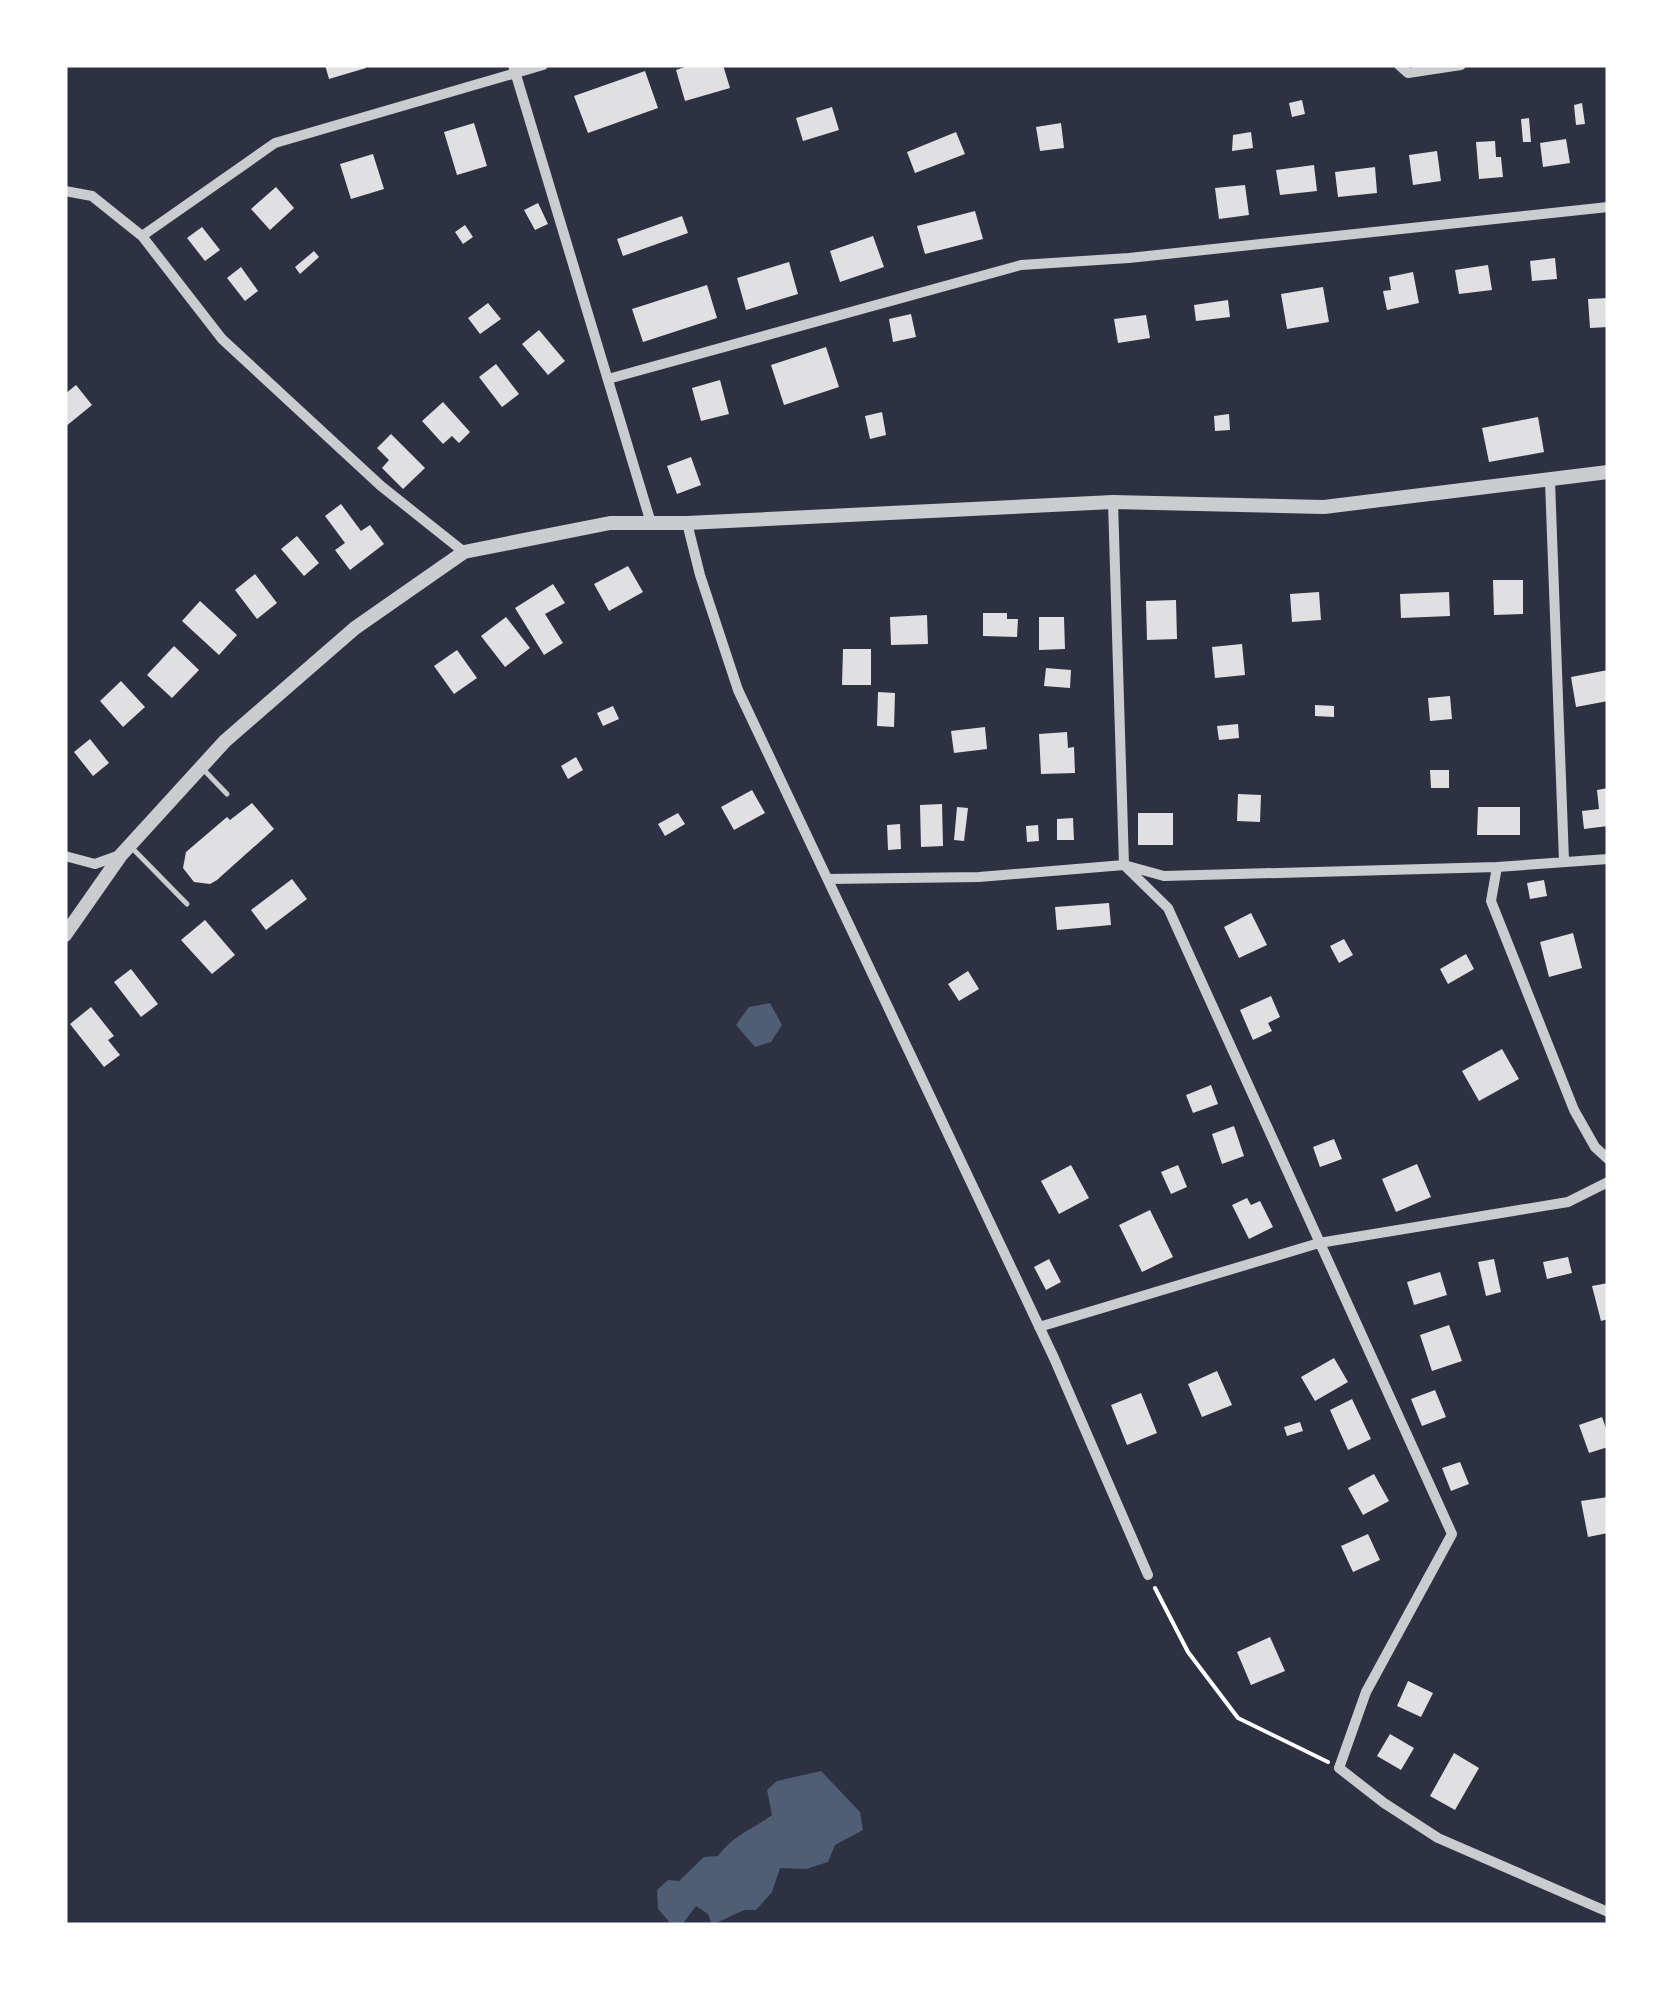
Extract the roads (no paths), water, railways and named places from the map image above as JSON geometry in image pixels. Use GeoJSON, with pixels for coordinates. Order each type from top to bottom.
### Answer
{"type":"FeatureCollection","features":[{"type":"Feature","properties":{"kind":"street"},"geometry":{"type":"LineString","coordinates":[[142,236],[275,143],[514,69],[543,65]]}},
{"type":"Feature","properties":{"kind":"street"},"geometry":{"type":"LineString","coordinates":[[1399,65],[1408,73],[1461,65]]}},
{"type":"Feature","properties":{"kind":"street"},"geometry":{"type":"LineString","coordinates":[[514,69],[651,523]]}},
{"type":"Feature","properties":{"kind":"street"},"geometry":{"type":"LineString","coordinates":[[65,190],[92,196],[142,236],[222,338],[381,486],[464,552]]}},
{"type":"Feature","properties":{"kind":"street"},"geometry":{"type":"LineString","coordinates":[[608,379],[1021,266],[1608,207]]}},
{"type":"Feature","properties":{"kind":"street"},"geometry":{"type":"LineString","coordinates":[[65,935],[125,850],[224,741],[355,628],[464,552],[610,523],[687,524],[1113,502],[1324,508],[1608,472]]}},
{"type":"Feature","properties":{"kind":"street"},"geometry":{"type":"LineString","coordinates":[[1550,481],[1564,861]]}},
{"type":"Feature","properties":{"kind":"street"},"geometry":{"type":"LineString","coordinates":[[1113,502],[1124,865],[1168,908],[1452,1534],[1394,1634],[1366,1692],[1339,1768],[1438,1838],[1608,1912]]}},
{"type":"Feature","properties":{"kind":"street"},"geometry":{"type":"LineString","coordinates":[[687,524],[738,690],[1039,1327],[1148,1575]]}},
{"type":"Feature","properties":{"kind":"street"},"geometry":{"type":"LineString","coordinates":[[65,856],[95,864],[125,850]]}},
{"type":"Feature","properties":{"kind":"street"},"geometry":{"type":"LineString","coordinates":[[829,878],[979,877],[1124,865],[1164,876],[1497,867],[1608,859]]}},
{"type":"Feature","properties":{"kind":"street"},"geometry":{"type":"LineString","coordinates":[[1497,867],[1491,901],[1574,1110],[1594,1147],[1608,1160]]}},
{"type":"Feature","properties":{"kind":"street"},"geometry":{"type":"LineString","coordinates":[[1039,1327],[1319,1243],[1568,1202],[1608,1182]]}},
{"type":"Feature","properties":{"kind":"lane"},"geometry":{"type":"LineString","coordinates":[[201,767],[226,794]]}},
{"type":"Feature","properties":{"kind":"lane"},"geometry":{"type":"LineString","coordinates":[[125,850],[187,904]]}},
{"type":"Feature","properties":{"kind":"water"},"geometry":{"type":"Polygon","coordinates":[[[770,1003],[782,1025],[771,1042],[755,1047],[736,1025],[749,1007],[770,1003]]]}},
{"type":"Feature","properties":{"kind":"water"},"geometry":{"type":"Polygon","coordinates":[[[821,1771],[860,1812],[863,1830],[835,1845],[828,1862],[806,1869],[780,1868],[772,1892],[756,1910],[744,1910],[712,1925],[708,1914],[696,1906],[684,1922],[672,1925],[658,1909],[657,1890],[668,1880],[679,1881],[704,1857],[718,1856],[736,1838],[772,1815],[767,1790],[777,1781],[821,1771]]]}}]}
